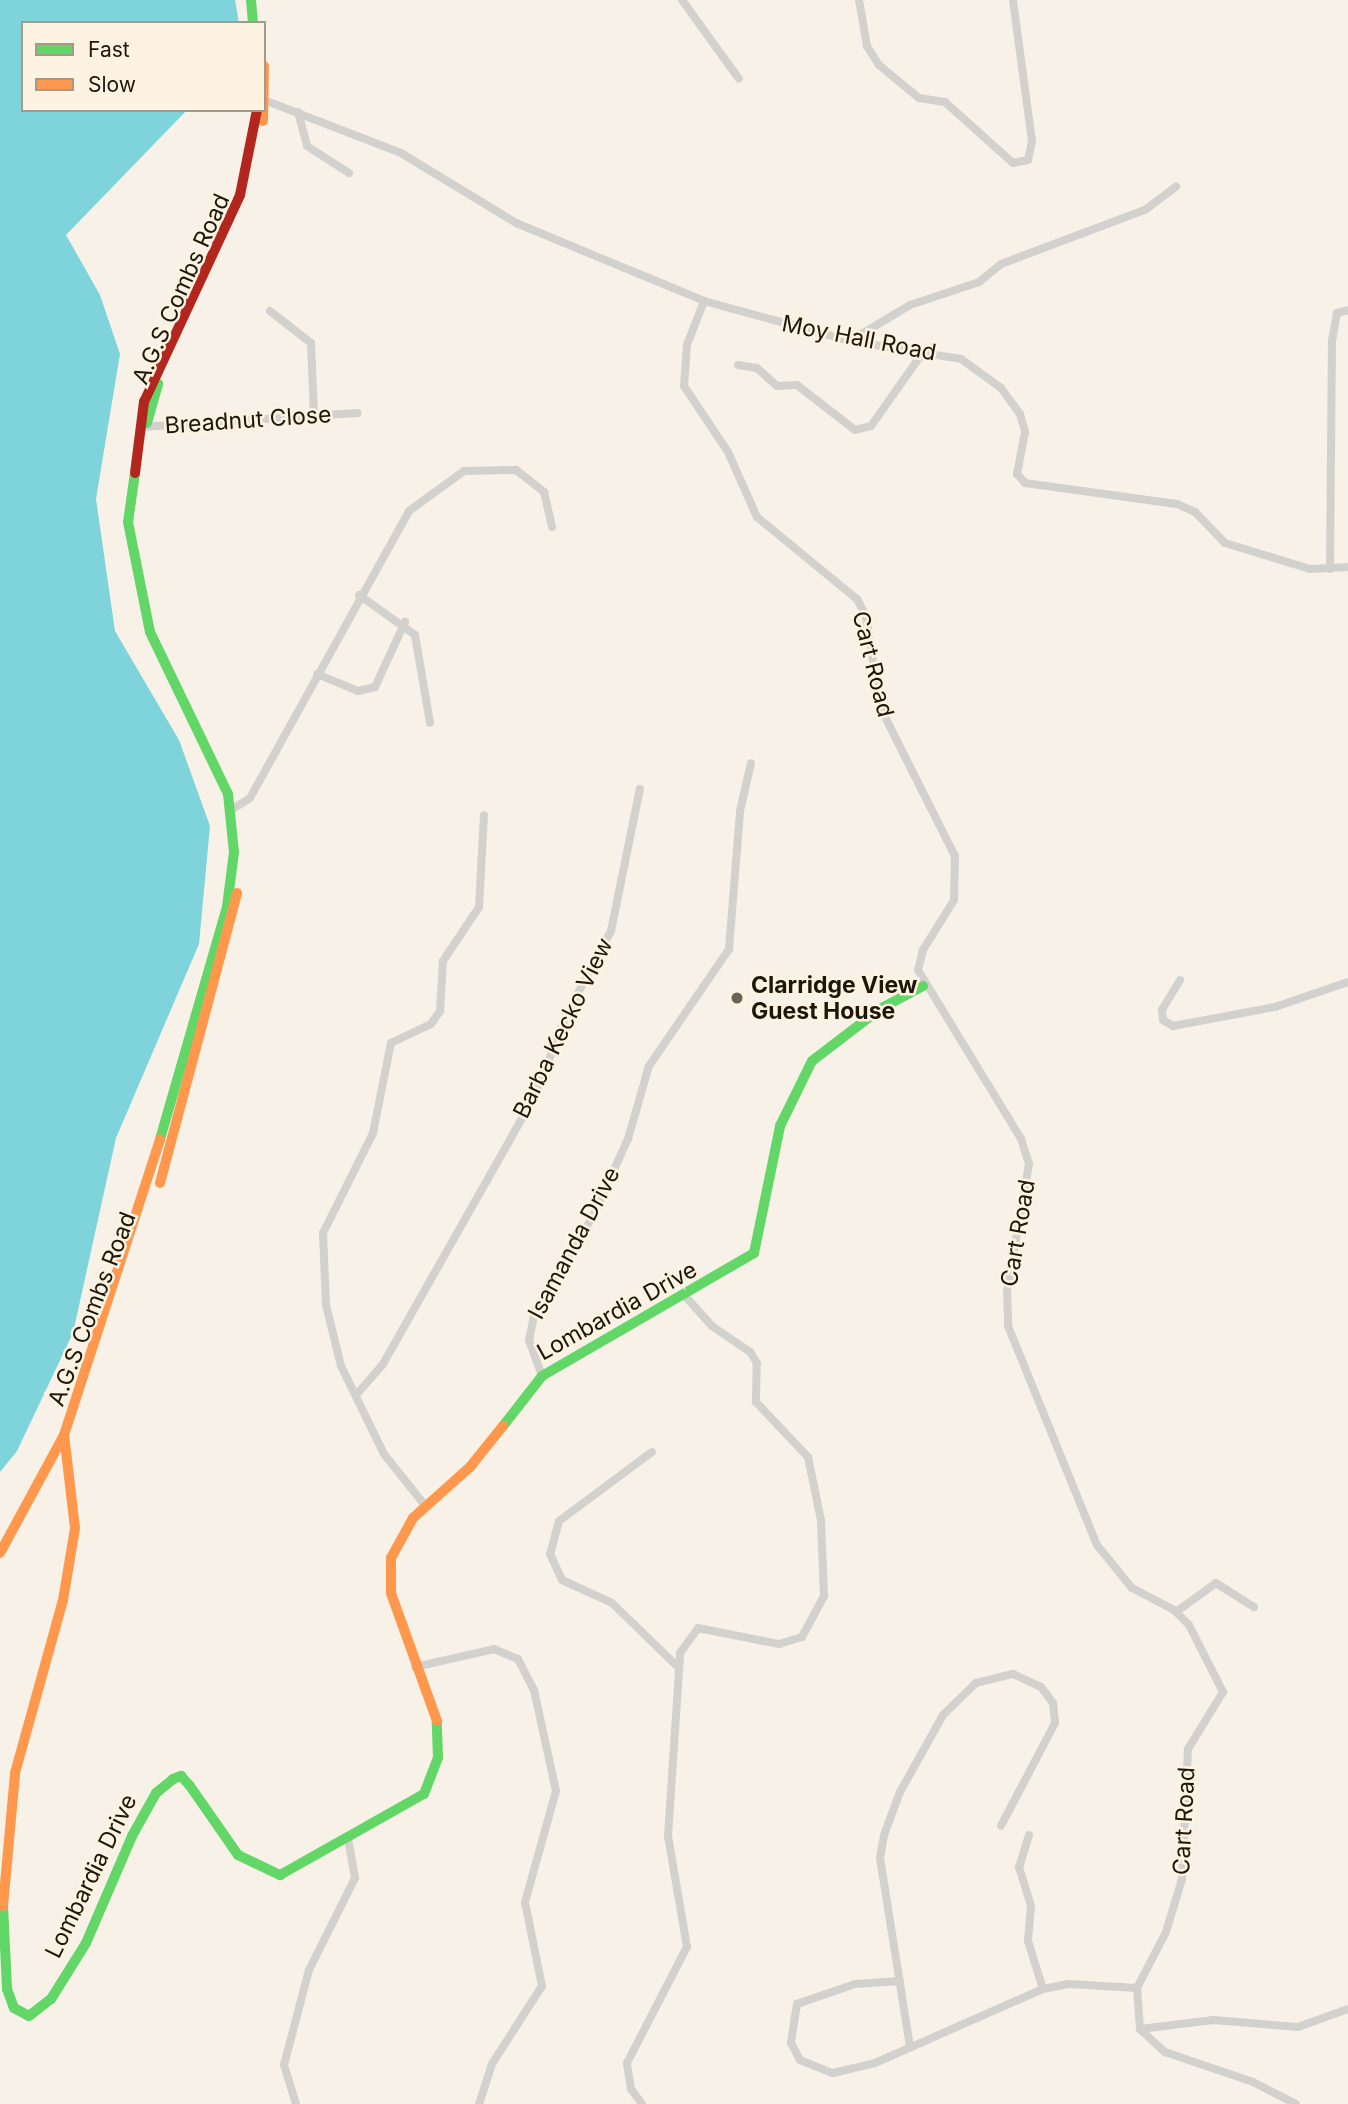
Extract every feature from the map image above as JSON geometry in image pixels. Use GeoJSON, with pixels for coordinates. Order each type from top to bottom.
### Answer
{"type":"FeatureCollection","features":[{"type":"Feature","properties":{"kind":"street"},"geometry":{"type":"LineString","coordinates":[[251,0],[253,21]]}},
{"type":"Feature","properties":{"kind":"street"},"geometry":{"type":"LineString","coordinates":[[258,0],[260,21]]}},
{"type":"Feature","properties":{"kind":"street"},"geometry":{"type":"LineString","coordinates":[[682,0],[739,79]]}},
{"type":"Feature","properties":{"kind":"street"},"geometry":{"type":"LineString","coordinates":[[859,0],[867,46],[879,65],[919,98],[945,102],[1013,163],[1028,160],[1032,141],[1013,0]]}},
{"type":"Feature","properties":{"kind":"street","name":"Moy Hall Road"},"geometry":{"type":"LineString","coordinates":[[266,100],[401,153],[516,223],[704,301],[850,341],[961,359],[1001,388],[1025,432],[1017,474],[1025,483],[1177,503],[1195,512],[1225,543],[1330,569],[1348,568]]}},
{"type":"Feature","properties":{"kind":"street","name":"A.G.S Combs Road"},"geometry":{"type":"LineString","coordinates":[[0,1553],[81,1408],[112,1324],[181,1110],[236,912],[233,809],[216,747],[170,664],[147,597],[136,520],[142,427],[159,361],[240,195],[257,112]]}},
{"type":"Feature","properties":{"kind":"street","name":"A.G.S Combs Road"},"geometry":{"type":"LineString","coordinates":[[142,427],[166,363],[241,211],[262,112]]}},
{"type":"Feature","properties":{"kind":"street"},"geometry":{"type":"LineString","coordinates":[[298,112],[307,146],[349,173]]}},
{"type":"Feature","properties":{"kind":"street"},"geometry":{"type":"LineString","coordinates":[[850,341],[910,305],[979,282],[1001,264],[1145,210],[1176,187]]}},
{"type":"Feature","properties":{"kind":"street","name":"Cart Road"},"geometry":{"type":"LineString","coordinates":[[704,301],[687,345],[684,386],[728,452],[757,517],[857,599],[866,616],[880,707],[955,856],[954,900],[923,950],[923,986],[1021,1139],[1029,1164],[1007,1292],[1008,1326],[1097,1545],[1132,1588],[1176,1612],[1219,1682],[1222,1702],[1188,1749],[1182,1879],[1166,1933],[1137,1988]]}},
{"type":"Feature","properties":{"kind":"street"},"geometry":{"type":"LineString","coordinates":[[1330,569],[1332,341],[1337,313],[1348,310]]}},
{"type":"Feature","properties":{"kind":"street"},"geometry":{"type":"LineString","coordinates":[[270,311],[312,343],[314,416]]}},
{"type":"Feature","properties":{"kind":"street"},"geometry":{"type":"LineString","coordinates":[[738,365],[749,364],[777,386],[797,385],[855,430],[871,426],[924,351]]}},
{"type":"Feature","properties":{"kind":"street","name":"Breadnut Close"},"geometry":{"type":"LineString","coordinates":[[142,427],[358,413]]}},
{"type":"Feature","properties":{"kind":"street"},"geometry":{"type":"LineString","coordinates":[[233,809],[250,798],[359,595],[409,511],[464,471],[516,471],[530,477],[544,492],[552,527]]}},
{"type":"Feature","properties":{"kind":"street"},"geometry":{"type":"LineString","coordinates":[[359,595],[405,622],[415,635],[430,723]]}},
{"type":"Feature","properties":{"kind":"street"},"geometry":{"type":"LineString","coordinates":[[317,674],[358,691],[375,687],[405,622]]}},
{"type":"Feature","properties":{"kind":"street","name":"Isamanda Drive"},"geometry":{"type":"LineString","coordinates":[[542,1376],[529,1341],[535,1311],[593,1216],[628,1139],[649,1066],[729,949],[740,811],[751,763]]}},
{"type":"Feature","properties":{"kind":"street","name":"Barba Kecko View"},"geometry":{"type":"LineString","coordinates":[[357,1394],[383,1364],[534,1097],[567,1014],[611,931],[640,789]]}},
{"type":"Feature","properties":{"kind":"street"},"geometry":{"type":"LineString","coordinates":[[423,1503],[384,1454],[331,1335],[323,1233],[373,1133],[391,1043],[431,1024],[440,1011],[443,961],[479,907],[484,815]]}},
{"type":"Feature","properties":{"kind":"street"},"geometry":{"type":"LineString","coordinates":[[1180,980],[1162,1010],[1163,1020],[1173,1026],[1275,1007],[1348,982]]}},
{"type":"Feature","properties":{"kind":"street","name":"Lombardia Drive"},"geometry":{"type":"LineString","coordinates":[[64,1435],[75,1503],[72,1551],[6,1829],[5,1976],[14,2008],[29,2016],[51,1999],[86,1943],[156,1793],[173,1779],[181,1776],[190,1786],[238,1855],[267,1873],[302,1868],[424,1794],[432,1774],[440,1729],[415,1667],[391,1593],[391,1558],[423,1503],[470,1467],[542,1376],[685,1296],[754,1253],[766,1216],[779,1126],[812,1061],[880,1009],[923,986]]}},
{"type":"Feature","properties":{"kind":"street"},"geometry":{"type":"LineString","coordinates":[[642,2104],[631,2089],[627,2063],[687,1947],[668,1836],[677,1667],[698,1628],[779,1644],[802,1637],[824,1596],[821,1520],[808,1457],[756,1402],[757,1363],[750,1352],[712,1326],[685,1296]]}},
{"type":"Feature","properties":{"kind":"street"},"geometry":{"type":"LineString","coordinates":[[652,1452],[559,1521],[550,1554],[562,1580],[612,1602],[677,1667]]}},
{"type":"Feature","properties":{"kind":"street"},"geometry":{"type":"LineString","coordinates":[[1176,1612],[1216,1583],[1254,1607]]}},
{"type":"Feature","properties":{"kind":"street"},"geometry":{"type":"LineString","coordinates":[[415,1667],[494,1649],[518,1660],[534,1690],[556,1791],[525,1902],[542,1986],[492,2064],[479,2104]]}},
{"type":"Feature","properties":{"kind":"street"},"geometry":{"type":"LineString","coordinates":[[910,2047],[880,1858],[900,1792],[943,1715],[976,1683],[1013,1674],[1041,1687],[1053,1703],[1055,1723],[1001,1826]]}},
{"type":"Feature","properties":{"kind":"street"},"geometry":{"type":"LineString","coordinates":[[1029,1835],[1019,1867],[1031,1906],[1028,1941],[1043,1989]]}},
{"type":"Feature","properties":{"kind":"street"},"geometry":{"type":"LineString","coordinates":[[296,2104],[284,2081],[284,2065],[309,1970],[355,1878],[348,1839]]}},
{"type":"Feature","properties":{"kind":"street"},"geometry":{"type":"LineString","coordinates":[[900,1981],[808,1995],[790,2021],[791,2043],[800,2060],[833,2073],[910,2047],[1043,1989],[1069,1984],[1137,1988],[1140,2029],[1165,2052],[1253,2081],[1296,2104]]}},
{"type":"Feature","properties":{"kind":"street"},"geometry":{"type":"LineString","coordinates":[[1140,2029],[1213,2020],[1298,2027],[1348,2009]]}},
{"type":"Feature","properties":{"kind":"water"},"geometry":{"type":"Polygon","coordinates":[[[0,0],[235,0],[239,21],[21,21],[21,112],[185,112],[66,235],[100,295],[120,354],[96,499],[115,631],[179,740],[210,826],[199,944],[116,1138],[73,1333],[17,1451],[0,1472],[0,0]]]}},
{"type":"Feature","properties":{"kind":"traffic: fast"},"geometry":{"type":"LineString","coordinates":[[251,0],[253,21]]}},
{"type":"Feature","properties":{"kind":"traffic: fast"},"geometry":{"type":"LineString","coordinates":[[147,423],[158,384]]}},
{"type":"Feature","properties":{"kind":"traffic: fast"},"geometry":{"type":"LineString","coordinates":[[135,473],[128,522],[150,632],[228,794],[234,852],[227,907],[160,1139]]}},
{"type":"Feature","properties":{"kind":"traffic: fast"},"geometry":{"type":"LineString","coordinates":[[503,1426],[542,1376],[754,1253],[780,1126],[812,1061],[880,1009],[923,986]]}},
{"type":"Feature","properties":{"kind":"traffic: fast"},"geometry":{"type":"LineString","coordinates":[[3,1906],[7,1989],[14,2008],[29,2016],[51,1999],[86,1943],[132,1836],[156,1793],[173,1779],[181,1776],[190,1786],[238,1855],[280,1875],[424,1794],[438,1758],[437,1721]]}},
{"type":"Feature","properties":{"kind":"traffic: slow"},"geometry":{"type":"LineString","coordinates":[[263,112],[263,121]]}},
{"type":"Feature","properties":{"kind":"traffic: slow"},"geometry":{"type":"LineString","coordinates":[[160,1183],[237,893]]}},
{"type":"Feature","properties":{"kind":"traffic: slow"},"geometry":{"type":"LineString","coordinates":[[0,1553],[64,1435],[160,1139]]}},
{"type":"Feature","properties":{"kind":"traffic: slow"},"geometry":{"type":"LineString","coordinates":[[437,1721],[391,1593],[391,1558],[413,1518],[470,1467],[503,1426]]}},
{"type":"Feature","properties":{"kind":"traffic: slow"},"geometry":{"type":"LineString","coordinates":[[3,1906],[15,1773],[63,1600],[75,1528],[64,1435]]}},
{"type":"Feature","properties":{"kind":"traffic: jam"},"geometry":{"type":"LineString","coordinates":[[135,473],[144,402],[240,195],[257,112]]}},
{"type":"Feature","properties":{"kind":"place","name":"Clarridge View Guest House"},"geometry":{"type":"Point","coordinates":[737,998]}}]}
